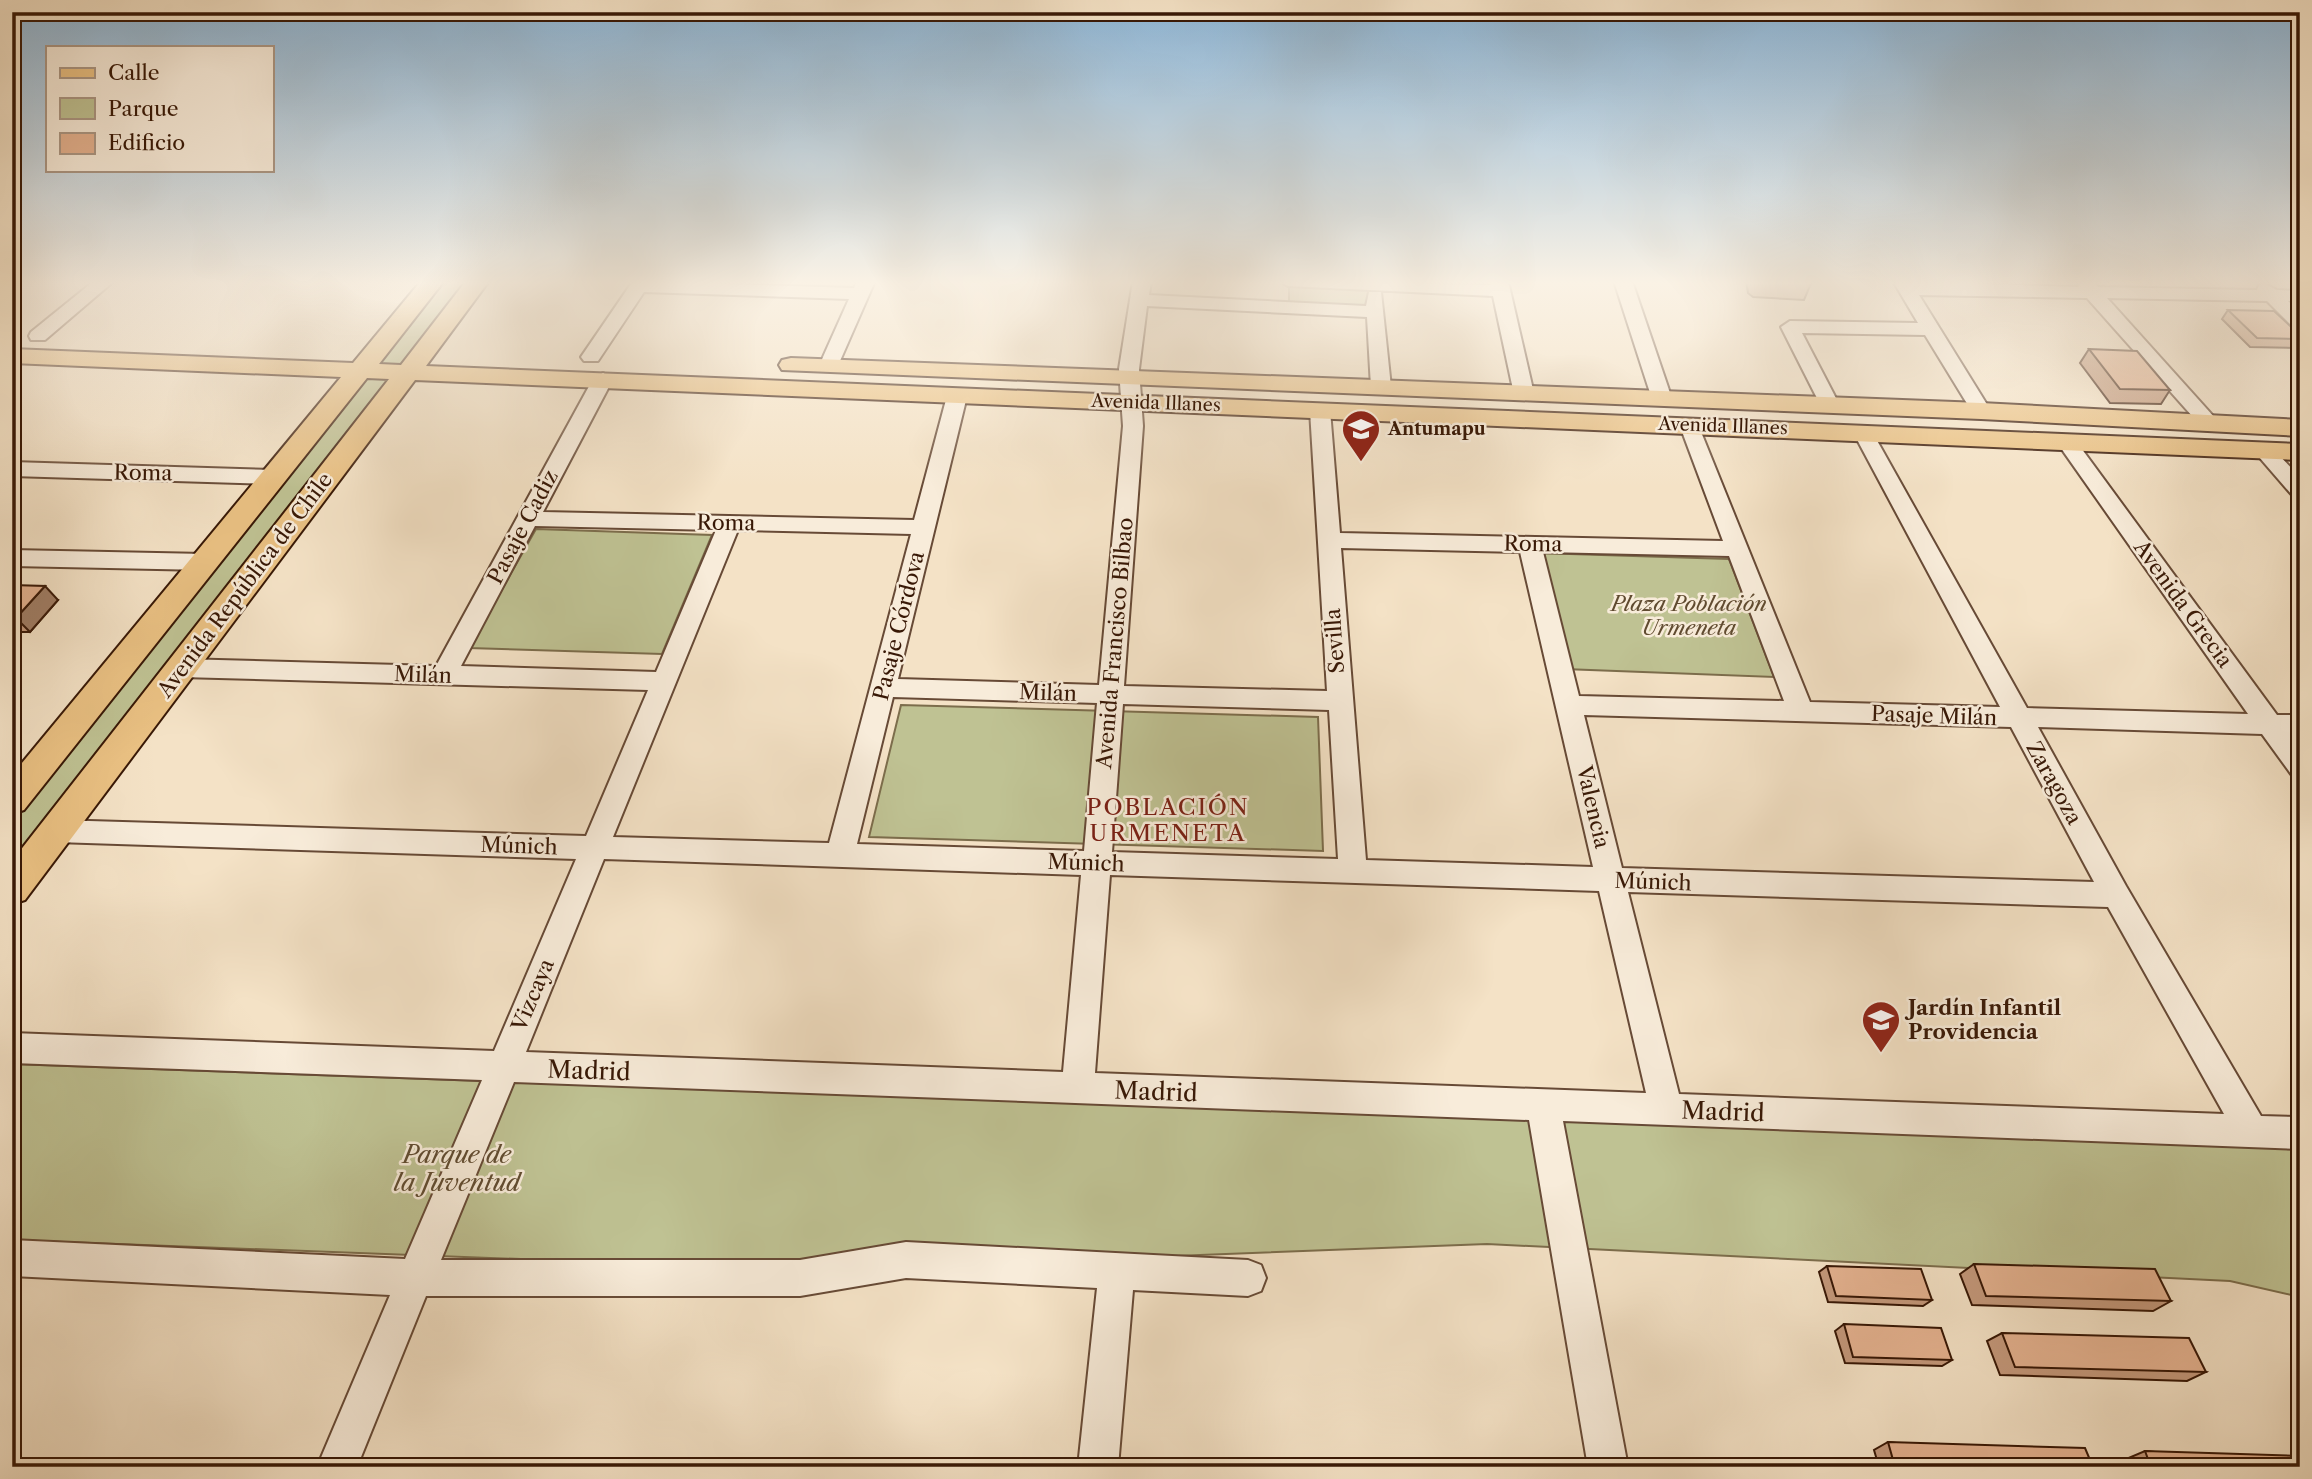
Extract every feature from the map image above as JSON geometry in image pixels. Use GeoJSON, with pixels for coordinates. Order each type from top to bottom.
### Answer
{"type":"FeatureCollection","features":[{"type":"Feature","properties":{"kind":"main road","name":"Avenida Illanes"},"geometry":{"type":"LineString","coordinates":[[240,350],[370,359],[597,368],[957,396],[1381,387],[1662,399],[1849,415],[1947,436],[2300,452]]}},
{"type":"Feature","properties":{"kind":"main road","name":"Avenida República de Chile"},"geometry":{"type":"LineString","coordinates":[[12,800],[377,350]]}},
{"type":"Feature","properties":{"kind":"main road","name":"Avenida República de Chile"},"geometry":{"type":"LineString","coordinates":[[12,889],[425,350]]}},
{"type":"Feature","properties":{"kind":"main road","name":"Avenida Illanes"},"geometry":{"type":"LineString","coordinates":[[12,356],[370,359]]}},
{"type":"Feature","properties":{"kind":"main road","name":"Avenida Illanes"},"geometry":{"type":"LineString","coordinates":[[597,368],[829,366],[1320,410],[1690,426],[1849,415],[1981,411],[2300,428]]}},
{"type":"Feature","properties":{"kind":"main road"},"geometry":{"type":"LineString","coordinates":[[1947,436],[1981,423],[1981,411]]}},
{"type":"Feature","properties":{"kind":"main road"},"geometry":{"type":"LineString","coordinates":[[2066,441],[2068,429],[2099,416]]}},
{"type":"Feature","properties":{"kind":"main road"},"geometry":{"type":"LineString","coordinates":[[2172,421],[2188,430],[2196,447]]}},
{"type":"Feature","properties":{"kind":"main road"},"geometry":{"type":"LineString","coordinates":[[168,608],[226,610]]}},
{"type":"Feature","properties":{"kind":"street","name":"Pasaje Cadiz"},"geometry":{"type":"LineString","coordinates":[[444,675],[528,519],[606,350]]}},
{"type":"Feature","properties":{"kind":"street"},"geometry":{"type":"LineString","coordinates":[[829,366],[836,350]]}},
{"type":"Feature","properties":{"kind":"street","name":"Avenida Francisco Bilbao"},"geometry":{"type":"LineString","coordinates":[[1078,1089],[1111,694],[1135,350]]}},
{"type":"Feature","properties":{"kind":"street"},"geometry":{"type":"LineString","coordinates":[[1379,350],[1381,387]]}},
{"type":"Feature","properties":{"kind":"street"},"geometry":{"type":"LineString","coordinates":[[1514,350],[1524,394]]}},
{"type":"Feature","properties":{"kind":"street"},"geometry":{"type":"LineString","coordinates":[[1646,350],[1662,399]]}},
{"type":"Feature","properties":{"kind":"street","name":"Zaragoza"},"geometry":{"type":"LineString","coordinates":[[1805,350],[1849,415],[2116,895],[2252,1131]]}},
{"type":"Feature","properties":{"kind":"street"},"geometry":{"type":"LineString","coordinates":[[1945,350],[1981,411]]}},
{"type":"Feature","properties":{"kind":"street"},"geometry":{"type":"LineString","coordinates":[[2144,350],[2208,422]]}},
{"type":"Feature","properties":{"kind":"street","name":"Pasaje Córdova"},"geometry":{"type":"LineString","coordinates":[[840,856],[957,396]]}},
{"type":"Feature","properties":{"kind":"street","name":"Sevilla"},"geometry":{"type":"LineString","coordinates":[[1320,410],[1353,872]]}},
{"type":"Feature","properties":{"kind":"street"},"geometry":{"type":"LineString","coordinates":[[1690,426],[1801,712]]}},
{"type":"Feature","properties":{"kind":"street","name":"Avenida Grecia"},"geometry":{"type":"LineString","coordinates":[[2066,441],[2300,766]]}},
{"type":"Feature","properties":{"kind":"street"},"geometry":{"type":"LineString","coordinates":[[2263,450],[2300,490]]}},
{"type":"Feature","properties":{"kind":"street","name":"Roma"},"geometry":{"type":"LineString","coordinates":[[12,469],[274,477]]}},
{"type":"Feature","properties":{"kind":"street","name":"Roma"},"geometry":{"type":"LineString","coordinates":[[528,519],[924,527]]}},
{"type":"Feature","properties":{"kind":"street","name":"Vizcaya"},"geometry":{"type":"LineString","coordinates":[[337,1467],[730,523]]}},
{"type":"Feature","properties":{"kind":"street","name":"Roma"},"geometry":{"type":"LineString","coordinates":[[1329,540],[1738,549]]}},
{"type":"Feature","properties":{"kind":"street","name":"Valencia"},"geometry":{"type":"LineString","coordinates":[[1530,544],[1665,1110]]}},
{"type":"Feature","properties":{"kind":"street"},"geometry":{"type":"LineString","coordinates":[[12,558],[205,562]]}},
{"type":"Feature","properties":{"kind":"street","name":"Milán"},"geometry":{"type":"LineString","coordinates":[[181,668],[664,681]]}},
{"type":"Feature","properties":{"kind":"street","name":"Milán"},"geometry":{"type":"LineString","coordinates":[[883,688],[1339,701]]}},
{"type":"Feature","properties":{"kind":"street","name":"Pasaje Milán"},"geometry":{"type":"LineString","coordinates":[[1568,705],[2300,725]]}},
{"type":"Feature","properties":{"kind":"street","name":"Múnich"},"geometry":{"type":"LineString","coordinates":[[56,831],[2116,895]]}},
{"type":"Feature","properties":{"kind":"street","name":"Madrid"},"geometry":{"type":"LineString","coordinates":[[12,1048],[2300,1133]]}},
{"type":"Feature","properties":{"kind":"street"},"geometry":{"type":"LineString","coordinates":[[1543,1105],[1608,1467]]}},
{"type":"Feature","properties":{"kind":"street"},"geometry":{"type":"LineString","coordinates":[[12,1258],[415,1278],[800,1278],[906,1260],[1248,1278]]}},
{"type":"Feature","properties":{"kind":"street"},"geometry":{"type":"LineString","coordinates":[[1098,1467],[1117,1272]]}},
{"type":"Feature","properties":{"kind":"green space"},"geometry":{"type":"Polygon","coordinates":[[[389,350],[417,350],[12,873],[12,824],[389,350]]]}},
{"type":"Feature","properties":{"kind":"green space"},"geometry":{"type":"Polygon","coordinates":[[[536,529],[712,535],[662,654],[469,648],[536,529]]]}},
{"type":"Feature","properties":{"kind":"green space","name":"Plaza Población Urmeneta"},"geometry":{"type":"Polygon","coordinates":[[[1538,553],[1729,559],[1774,677],[1564,669],[1538,553]]]}},
{"type":"Feature","properties":{"kind":"green space"},"geometry":{"type":"Polygon","coordinates":[[[901,705],[1318,717],[1323,851],[869,837],[901,705]]]}},
{"type":"Feature","properties":{"kind":"green space","name":"Parque de la Juventud"},"geometry":{"type":"Polygon","coordinates":[[[12,1064],[2300,1147],[2300,1297],[2230,1281],[1487,1244],[811,1270],[12,1240],[12,1064]]]}},
{"type":"Feature","properties":{"kind":"building"},"geometry":{"type":"Polygon","coordinates":[[[2090,350],[2137,351],[2170,390],[2120,389],[2090,350]]]}},
{"type":"Feature","properties":{"kind":"building"},"geometry":{"type":"Polygon","coordinates":[[[12,585],[45,586],[16,618],[12,618],[12,585]]]}},
{"type":"Feature","properties":{"kind":"building"},"geometry":{"type":"Polygon","coordinates":[[[1974,1264],[2155,1269],[2171,1301],[1986,1296],[1974,1264]]]}},
{"type":"Feature","properties":{"kind":"building"},"geometry":{"type":"Polygon","coordinates":[[[1827,1266],[1921,1269],[1932,1300],[1836,1296],[1827,1266]]]}},
{"type":"Feature","properties":{"kind":"building"},"geometry":{"type":"Polygon","coordinates":[[[1844,1324],[1941,1328],[1952,1360],[1853,1357],[1844,1324]]]}},
{"type":"Feature","properties":{"kind":"building"},"geometry":{"type":"Polygon","coordinates":[[[2002,1333],[2189,1338],[2206,1372],[2015,1367],[2002,1333]]]}},
{"type":"Feature","properties":{"kind":"building"},"geometry":{"type":"Polygon","coordinates":[[[1888,1442],[2085,1448],[2093,1467],[1895,1467],[1888,1442]]]}},
{"type":"Feature","properties":{"kind":"building"},"geometry":{"type":"Polygon","coordinates":[[[2145,1451],[2300,1456],[2300,1467],[2151,1467],[2145,1451]]]}},
{"type":"Feature","properties":{"kind":"place","name":"Antumapu"},"geometry":{"type":"Point","coordinates":[1361,463]}},
{"type":"Feature","properties":{"kind":"place","name":"Jardín Infantil Providencia"},"geometry":{"type":"Point","coordinates":[1881,1054]}},
{"type":"Feature","properties":{"kind":"district","name":"POBLACIÓN URMENETA"},"geometry":{"type":"Point","coordinates":[1168,820]}}]}
